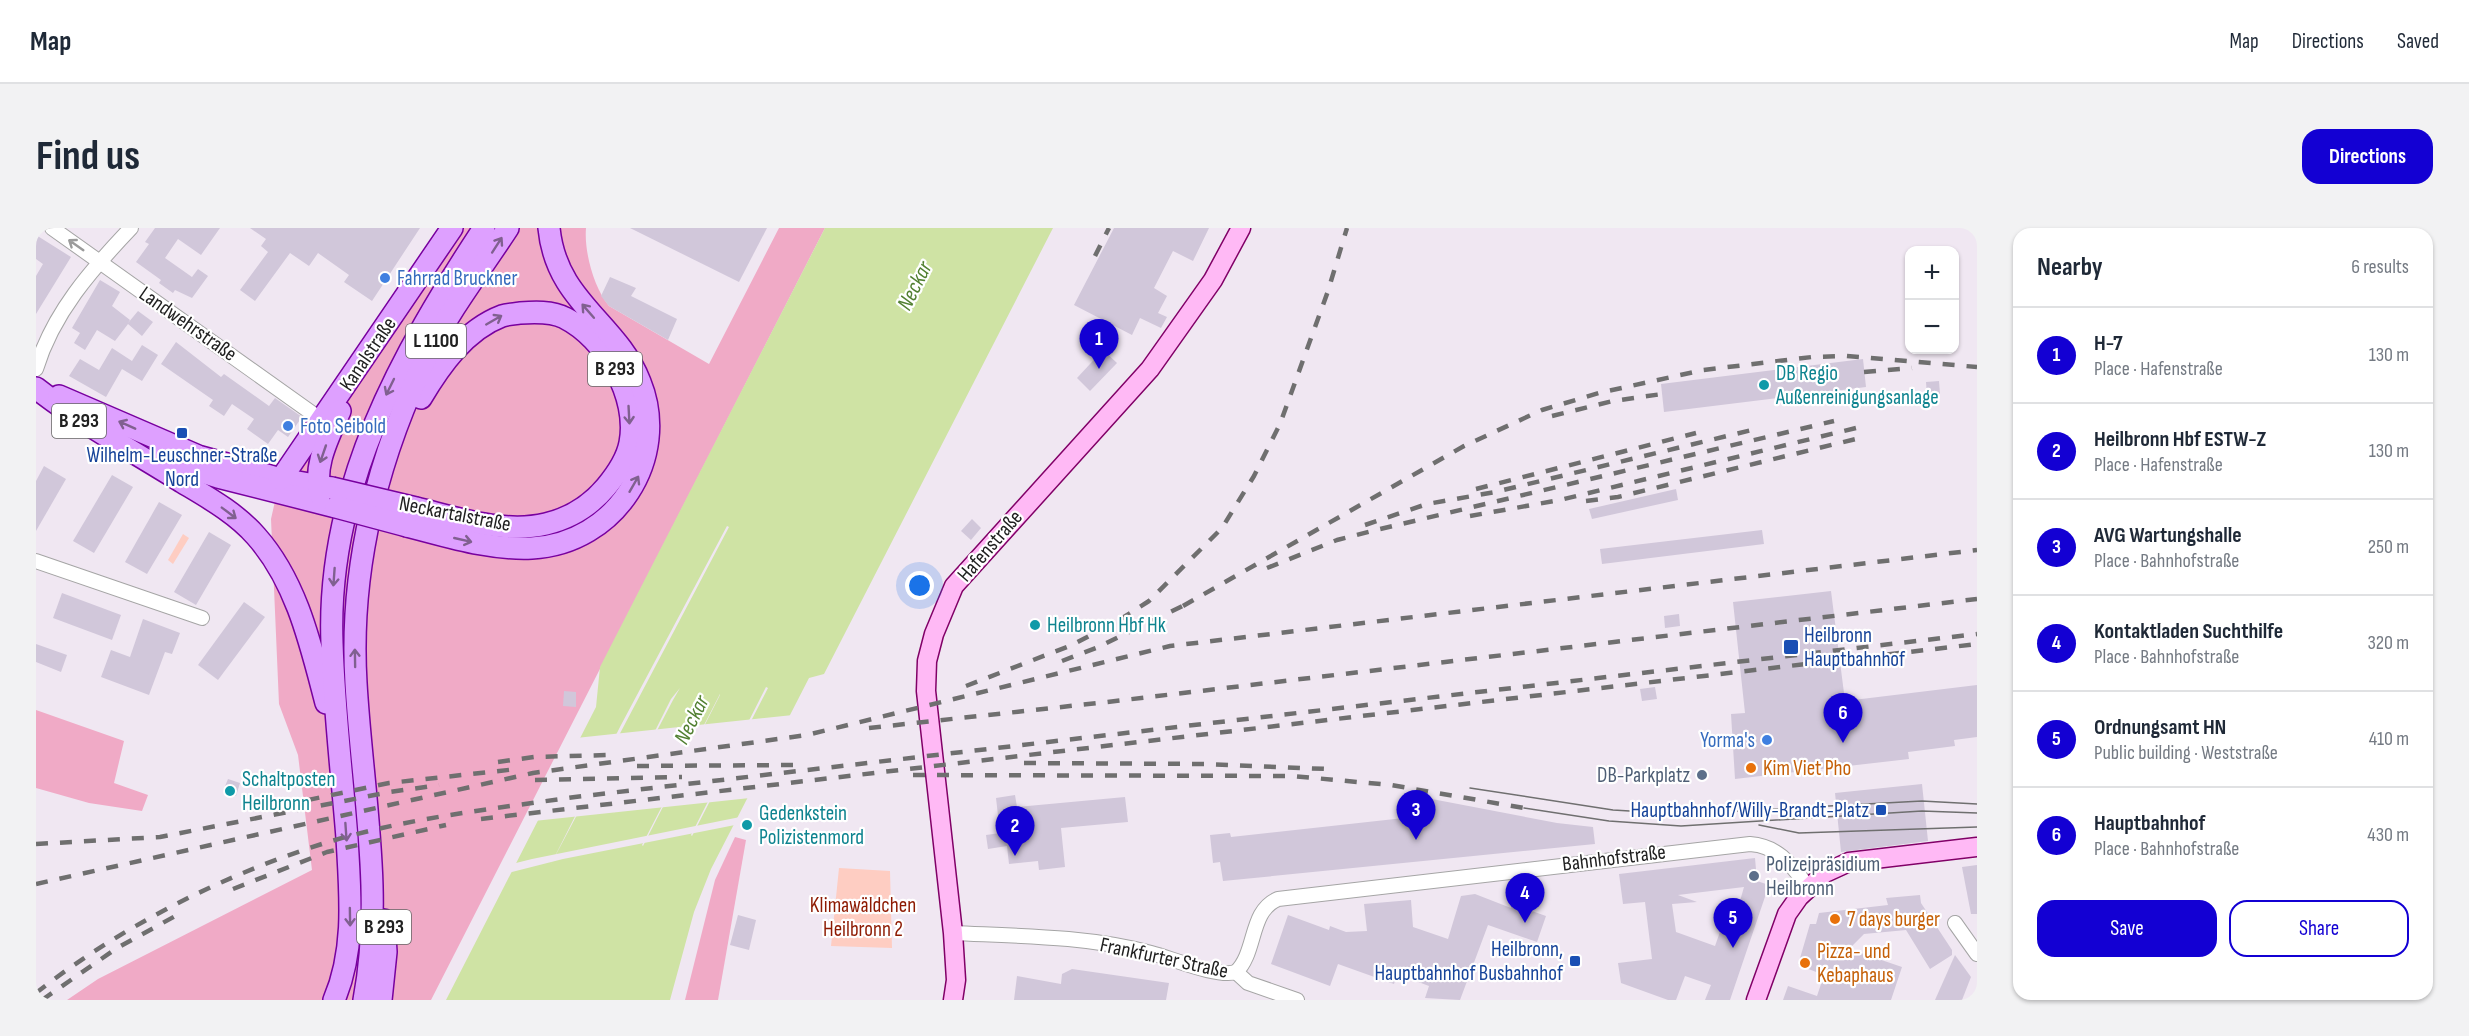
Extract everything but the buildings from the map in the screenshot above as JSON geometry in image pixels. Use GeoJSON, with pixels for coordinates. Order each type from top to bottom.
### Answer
{"type":"FeatureCollection","features":[{"type":"Feature","properties":{"kind":"main road","name":"Kanalstraße"},"geometry":{"type":"LineString","coordinates":[[281,479],[323,421],[452,228]]}},
{"type":"Feature","properties":{"kind":"main road","name":"L 1100"},"geometry":{"type":"LineString","coordinates":[[342,763],[332,644],[332,603],[334,567],[343,519],[364,448],[392,383],[448,283],[484,228]]}},
{"type":"Feature","properties":{"kind":"main road","name":"Neckartalstraße"},"geometry":{"type":"LineString","coordinates":[[364,1000],[372,935],[372,855],[355,652],[357,590],[368,526],[384,464],[404,407],[431,349],[508,228]]}},
{"type":"Feature","properties":{"kind":"main road","name":"Neckartalstraße"},"geometry":{"type":"LineString","coordinates":[[127,448],[218,477],[327,496],[411,517],[506,548],[545,546],[580,535],[602,521],[636,482],[650,436],[649,408],[630,359],[572,294],[558,267],[549,228]]}},
{"type":"Feature","properties":{"kind":"main road","name":"Hafenstraße"},"geometry":{"type":"LineString","coordinates":[[953,1000],[956,980],[953,933],[926,691],[927,661],[944,607],[954,586],[982,552],[1150,369],[1213,280],[1241,228]]}},
{"type":"Feature","properties":{"kind":"main road","name":"Neckartalstraße"},"geometry":{"type":"LineString","coordinates":[[384,464],[437,371],[472,333],[503,315],[537,311],[563,316],[587,332],[606,353],[619,377],[628,402],[630,442],[612,480],[595,500],[573,516],[545,524],[515,527],[411,517]]}},
{"type":"Feature","properties":{"kind":"main road"},"geometry":{"type":"LineString","coordinates":[[327,496],[318,472],[331,432],[386,327]]}},
{"type":"Feature","properties":{"kind":"main road","name":"B 293"},"geometry":{"type":"LineString","coordinates":[[36,387],[77,420],[205,496],[256,536],[274,563],[302,617],[314,650],[342,763],[350,932],[346,958],[334,1000]]}},
{"type":"Feature","properties":{"kind":"main road","name":"B 293"},"geometry":{"type":"LineString","coordinates":[[36,387],[198,456],[281,479],[327,496]]}},
{"type":"Feature","properties":{"kind":"main road"},"geometry":{"type":"LineString","coordinates":[[1756,1000],[1787,914],[1808,887],[1825,873],[1849,862],[1977,847]]}},
{"type":"Feature","properties":{"kind":"main road","name":"Neckartalstraße"},"geometry":{"type":"LineString","coordinates":[[372,855],[383,901],[386,952],[381,1000]]}},
{"type":"Feature","properties":{"kind":"street","name":"Landwehrstraße"},"geometry":{"type":"LineString","coordinates":[[52,228],[323,421]]}},
{"type":"Feature","properties":{"kind":"street"},"geometry":{"type":"LineString","coordinates":[[36,369],[56,319],[99,261],[131,228]]}},
{"type":"Feature","properties":{"kind":"street"},"geometry":{"type":"LineString","coordinates":[[36,561],[202,618]]}},
{"type":"Feature","properties":{"kind":"street","name":"Bahnhofstraße"},"geometry":{"type":"LineString","coordinates":[[1236,972],[1244,961],[1264,909],[1278,899],[1750,844],[1768,848],[1785,858],[1808,887]]}},
{"type":"Feature","properties":{"kind":"street"},"geometry":{"type":"LineString","coordinates":[[1955,923],[1977,954]]}},
{"type":"Feature","properties":{"kind":"street","name":"Frankfurter Straße"},"geometry":{"type":"LineString","coordinates":[[953,933],[1026,936],[1129,948],[1222,974],[1236,972],[1248,983],[1297,1000]]}},
{"type":"Feature","properties":{"kind":"shaded area"},"geometry":{"type":"Polygon","coordinates":[[[439,228],[586,228],[591,269],[599,290],[609,306],[709,364],[779,228],[825,228],[431,1000],[67,1000],[98,979],[312,870],[298,755],[279,704],[271,519],[284,461],[439,228]]]}},
{"type":"Feature","properties":{"kind":"shaded area"},"geometry":{"type":"Polygon","coordinates":[[[36,710],[124,741],[114,783],[148,795],[142,811],[89,803],[36,788],[36,710]]]}},
{"type":"Feature","properties":{"kind":"shaded area"},"geometry":{"type":"Polygon","coordinates":[[[735,837],[746,840],[718,1000],[685,1000],[715,880],[735,837]]]}},
{"type":"Feature","properties":{"kind":"green space"},"geometry":{"type":"Polygon","coordinates":[[[183,534],[189,538],[173,564],[168,560],[183,534]]]}},
{"type":"Feature","properties":{"kind":"green space","name":"Klimawäldchen Heilbronn 2"},"geometry":{"type":"Polygon","coordinates":[[[839,868],[890,871],[892,948],[831,946],[839,868]]]}},
{"type":"Feature","properties":{"kind":"water","name":"Neckar"},"geometry":{"type":"Polygon","coordinates":[[[825,228],[1053,228],[824,674],[809,678],[711,869],[694,912],[670,1000],[446,1000],[596,707],[600,667],[825,228]],[[727,526],[621,725],[551,864],[729,527],[727,526]],[[766,687],[692,836],[768,688],[766,687]],[[680,688],[671,699],[613,815],[680,688]],[[720,694],[642,845],[643,846],[720,694]]]}},
{"type":"Feature","properties":{"kind":"pier"},"geometry":{"type":"Polygon","coordinates":[[[793,715],[750,798],[534,821],[576,738],[793,715]]]}},
{"type":"Feature","properties":{"kind":"pier"},"geometry":{"type":"Polygon","coordinates":[[[740,817],[735,825],[563,859],[508,873],[512,864],[532,859],[740,817]]]}},
{"type":"Feature","properties":{"kind":"tram line"},"geometry":{"type":"LineString","coordinates":[[1470,788],[1613,810],[1680,814],[1922,801],[1977,804]]}},
{"type":"Feature","properties":{"kind":"tram line"},"geometry":{"type":"LineString","coordinates":[[1524,808],[1609,821],[1681,826],[1922,811],[1977,813]]}},
{"type":"Feature","properties":{"kind":"tram line"},"geometry":{"type":"LineString","coordinates":[[1759,825],[1799,833],[1977,827]]}},
{"type":"Feature","properties":{"kind":"railway"},"geometry":{"type":"LineString","coordinates":[[1095,256],[1109,228]]}},
{"type":"Feature","properties":{"kind":"railway"},"geometry":{"type":"LineString","coordinates":[[966,686],[1072,645],[1116,622],[1149,601],[1222,528],[1254,476],[1280,424],[1328,291],[1347,228]]}},
{"type":"Feature","properties":{"kind":"railway"},"geometry":{"type":"LineString","coordinates":[[1183,606],[1464,446],[1542,410],[1599,393],[1703,370],[1812,357],[1846,356],[1977,367]]}},
{"type":"Feature","properties":{"kind":"railway"},"geometry":{"type":"LineString","coordinates":[[1864,372],[1912,368]]}},
{"type":"Feature","properties":{"kind":"railway"},"geometry":{"type":"LineString","coordinates":[[1552,416],[1613,401],[1662,394]]}},
{"type":"Feature","properties":{"kind":"railway"},"geometry":{"type":"LineString","coordinates":[[1267,568],[1337,540],[1834,421]]}},
{"type":"Feature","properties":{"kind":"railway"},"geometry":{"type":"LineString","coordinates":[[1470,516],[1560,500],[1860,427]]}},
{"type":"Feature","properties":{"kind":"railway"},"geometry":{"type":"LineString","coordinates":[[1365,525],[1427,504],[1495,492],[1756,429]]}},
{"type":"Feature","properties":{"kind":"railway"},"geometry":{"type":"LineString","coordinates":[[1476,489],[1696,433]]}},
{"type":"Feature","properties":{"kind":"railway"},"geometry":{"type":"LineString","coordinates":[[1586,501],[1618,497],[1864,437]]}},
{"type":"Feature","properties":{"kind":"railway"},"geometry":{"type":"LineString","coordinates":[[36,884],[533,773],[807,735],[1170,646],[1977,550]]}},
{"type":"Feature","properties":{"kind":"railway"},"geometry":{"type":"LineString","coordinates":[[869,728],[1977,599]]}},
{"type":"Feature","properties":{"kind":"railway"},"geometry":{"type":"LineString","coordinates":[[1062,661],[1096,648],[1191,602]]}},
{"type":"Feature","properties":{"kind":"railway"},"geometry":{"type":"LineString","coordinates":[[36,993],[102,946],[137,925],[211,887],[325,843],[418,821],[575,797],[1977,634]]}},
{"type":"Feature","properties":{"kind":"railway"},"geometry":{"type":"LineString","coordinates":[[481,819],[1977,644]]}},
{"type":"Feature","properties":{"kind":"railway"},"geometry":{"type":"LineString","coordinates":[[498,762],[534,757],[609,755]]}},
{"type":"Feature","properties":{"kind":"railway"},"geometry":{"type":"LineString","coordinates":[[1024,763],[1205,764],[1327,769]]}},
{"type":"Feature","properties":{"kind":"railway"},"geometry":{"type":"LineString","coordinates":[[637,766],[793,765]]}},
{"type":"Feature","properties":{"kind":"railway"},"geometry":{"type":"LineString","coordinates":[[284,805],[389,783],[517,769]]}},
{"type":"Feature","properties":{"kind":"railway"},"geometry":{"type":"LineString","coordinates":[[913,775],[1292,776],[1391,785],[1524,808]]}},
{"type":"Feature","properties":{"kind":"railway"},"geometry":{"type":"LineString","coordinates":[[535,780],[682,777]]}},
{"type":"Feature","properties":{"kind":"railway"},"geometry":{"type":"LineString","coordinates":[[36,844],[160,837],[390,792],[439,785]]}},
{"type":"Feature","properties":{"kind":"railway"},"geometry":{"type":"LineString","coordinates":[[233,889],[327,852],[446,825]]}},
{"type":"Feature","properties":{"kind":"railway"},"geometry":{"type":"LineString","coordinates":[[42,1000],[117,948],[179,914]]}},
{"type":"Feature","properties":{"kind":"place","name":"Fahrrad Bruckner"},"geometry":{"type":"Point","coordinates":[385,278]}},
{"type":"Feature","properties":{"kind":"place","name":"H-7"},"geometry":{"type":"Point","coordinates":[1099,369]}},
{"type":"Feature","properties":{"kind":"place","name":"DB Regio Außenreinigungsanlage"},"geometry":{"type":"Point","coordinates":[1764,385]}},
{"type":"Feature","properties":{"kind":"place","name":"Foto Seibold"},"geometry":{"type":"Point","coordinates":[288,426]}},
{"type":"Feature","properties":{"kind":"place","name":"Wilhelm-Leuschner-Straße Nord"},"geometry":{"type":"Point","coordinates":[182,433]}},
{"type":"Feature","properties":{"kind":"place","name":"Heilbronn Hbf Hk"},"geometry":{"type":"Point","coordinates":[1035,625]}},
{"type":"Feature","properties":{"kind":"place","name":"Heilbronn Hauptbahnhof"},"geometry":{"type":"Point","coordinates":[1791,647]}},
{"type":"Feature","properties":{"kind":"place","name":"Yorma's"},"geometry":{"type":"Point","coordinates":[1767,740]}},
{"type":"Feature","properties":{"kind":"place","name":"Hauptbahnhof"},"geometry":{"type":"Point","coordinates":[1843,743]}},
{"type":"Feature","properties":{"kind":"place","name":"Kim Viet Pho"},"geometry":{"type":"Point","coordinates":[1751,768]}},
{"type":"Feature","properties":{"kind":"place","name":"DB-Parkplatz"},"geometry":{"type":"Point","coordinates":[1702,775]}},
{"type":"Feature","properties":{"kind":"place","name":"Schaltposten Heilbronn"},"geometry":{"type":"Point","coordinates":[230,791]}},
{"type":"Feature","properties":{"kind":"place","name":"Hauptbahnhof/Willy-Brandt-Platz"},"geometry":{"type":"Point","coordinates":[1881,810]}},
{"type":"Feature","properties":{"kind":"place","name":"Gedenkstein Polizistenmord"},"geometry":{"type":"Point","coordinates":[747,825]}},
{"type":"Feature","properties":{"kind":"place","name":"AVG Wartungshalle"},"geometry":{"type":"Point","coordinates":[1416,840]}},
{"type":"Feature","properties":{"kind":"place","name":"Heilbronn Hbf ESTW-Z"},"geometry":{"type":"Point","coordinates":[1015,856]}},
{"type":"Feature","properties":{"kind":"place","name":"Polizeipräsidium Heilbronn"},"geometry":{"type":"Point","coordinates":[1754,876]}},
{"type":"Feature","properties":{"kind":"place","name":"7 days burger"},"geometry":{"type":"Point","coordinates":[1835,919]}},
{"type":"Feature","properties":{"kind":"place","name":"Kontaktladen Suchthilfe"},"geometry":{"type":"Point","coordinates":[1525,923]}},
{"type":"Feature","properties":{"kind":"place","name":"Ordnungsamt HN"},"geometry":{"type":"Point","coordinates":[1733,948]}},
{"type":"Feature","properties":{"kind":"place","name":"Heilbronn, Hauptbahnhof Busbahnhof"},"geometry":{"type":"Point","coordinates":[1575,961]}},
{"type":"Feature","properties":{"kind":"place","name":"Pizza- und Kebaphaus"},"geometry":{"type":"Point","coordinates":[1805,963]}}]}
